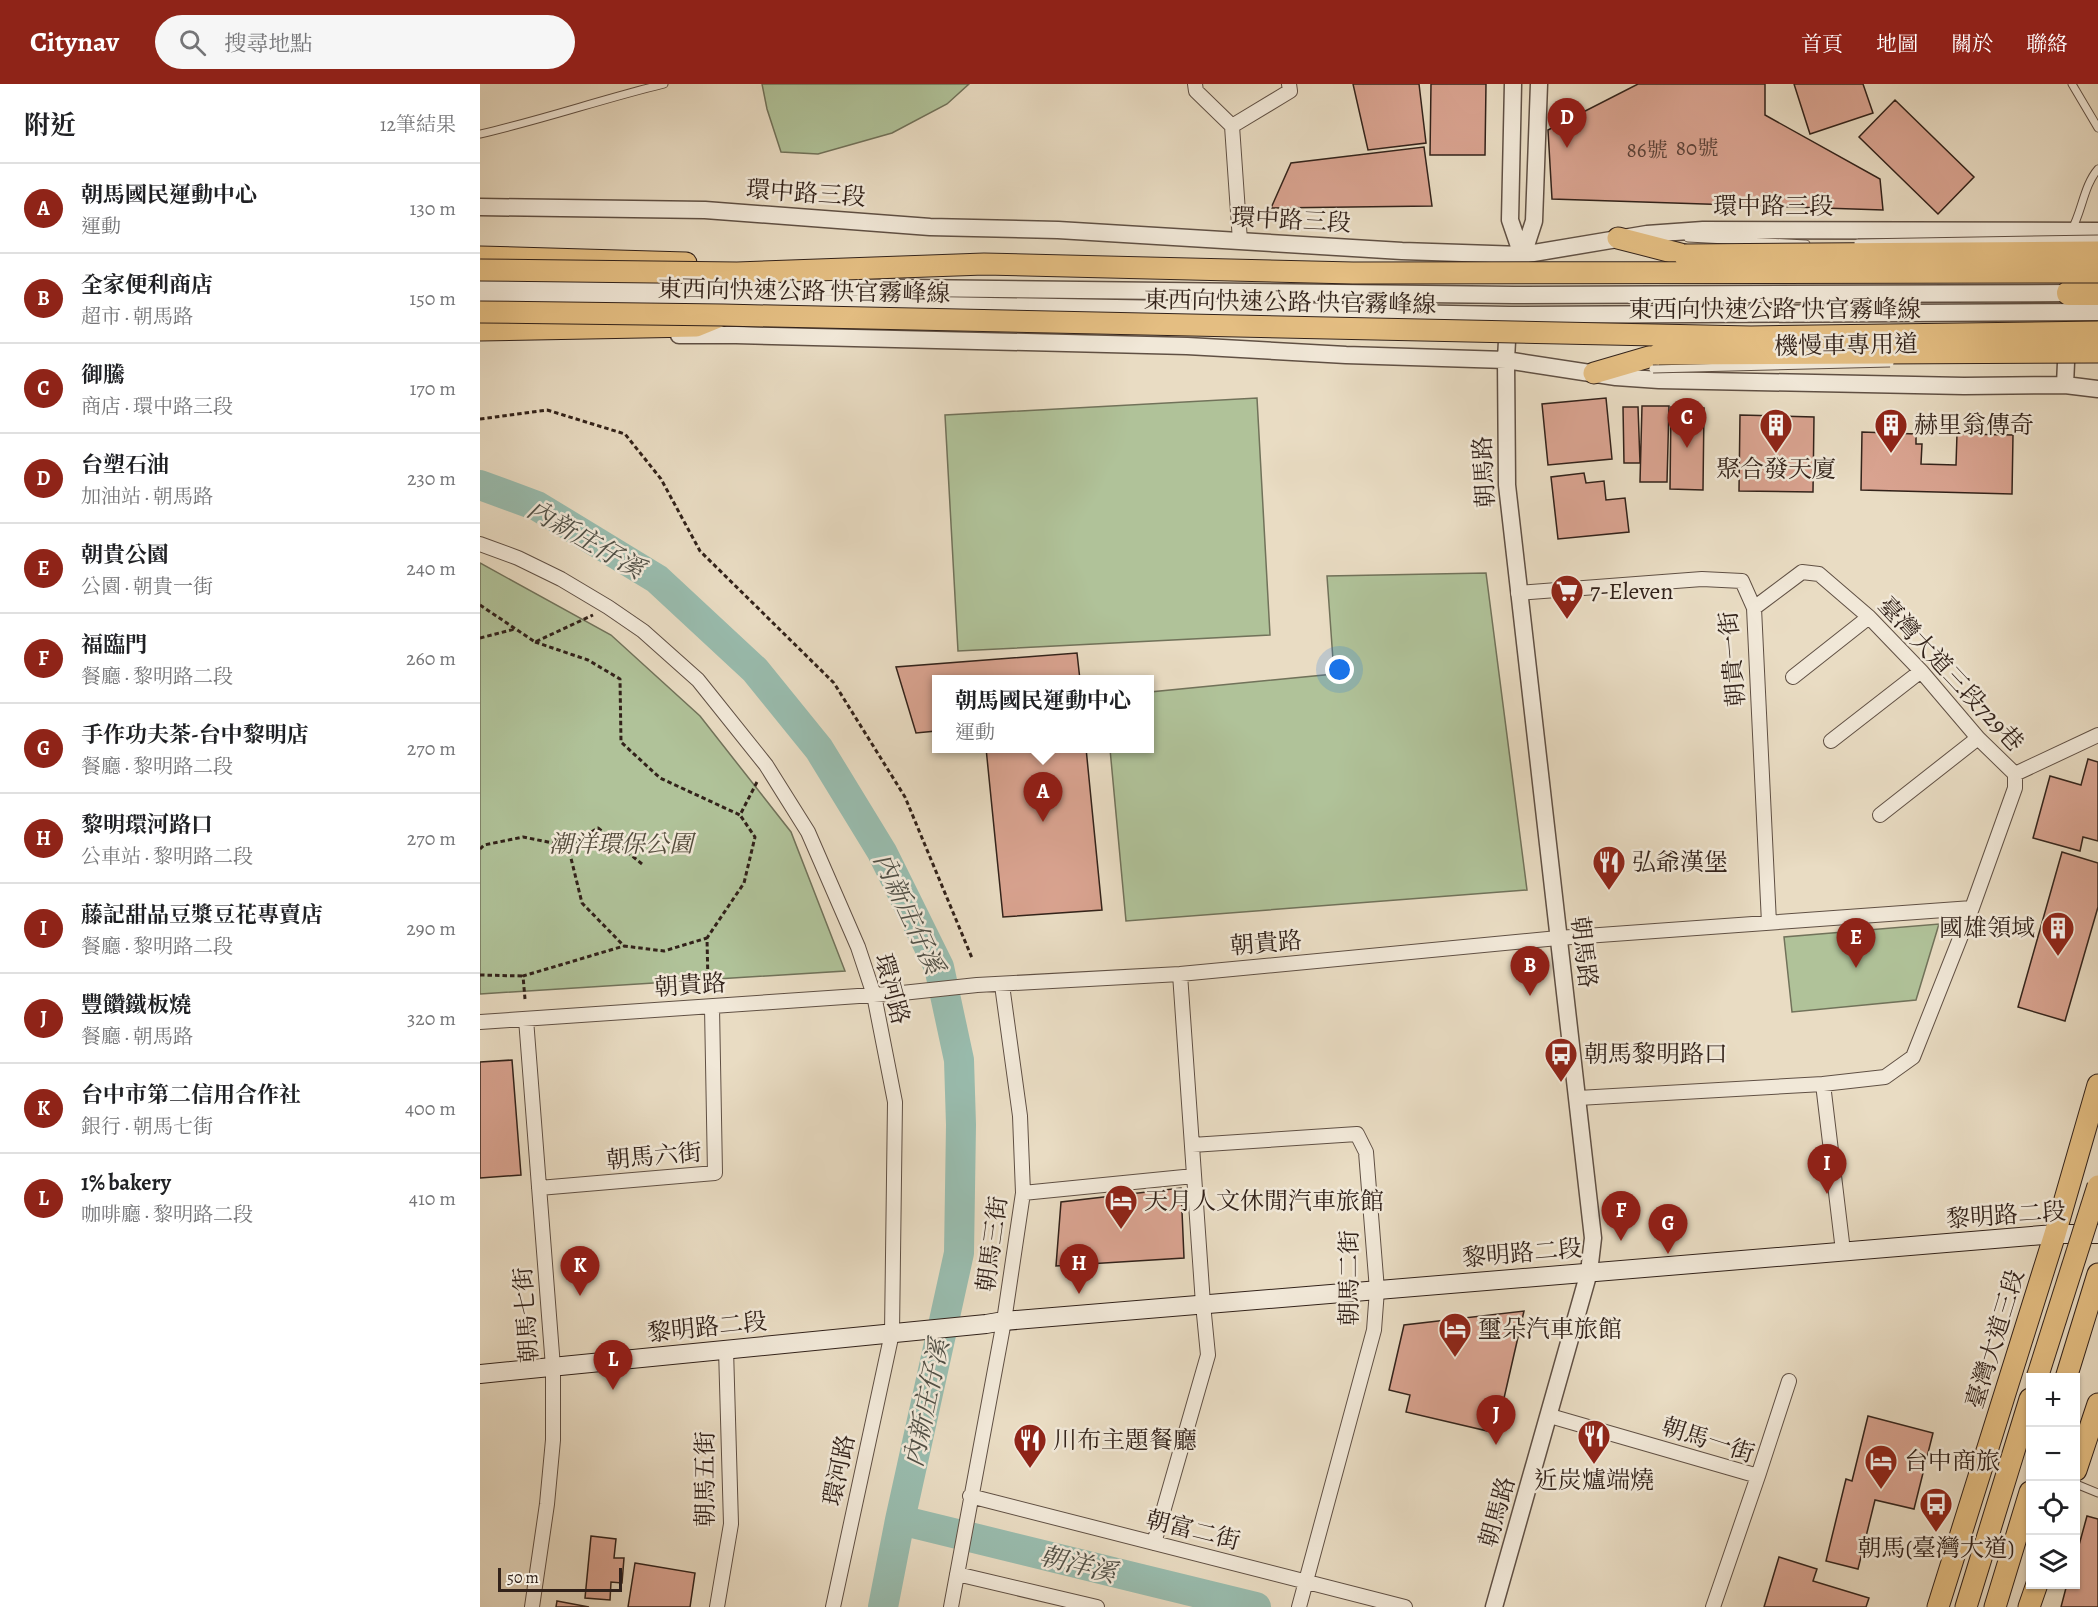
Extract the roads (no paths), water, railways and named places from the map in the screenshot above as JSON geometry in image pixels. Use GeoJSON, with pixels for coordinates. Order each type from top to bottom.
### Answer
{"type":"FeatureCollection","features":[{"type":"Feature","properties":{"kind":"highway"},"geometry":{"type":"LineString","coordinates":[[2069,303],[2098,293]]}},
{"type":"Feature","properties":{"kind":"main road"},"geometry":{"type":"LineString","coordinates":[[1618,238],[1684,255],[2098,252]]}},
{"type":"Feature","properties":{"kind":"main road"},"geometry":{"type":"LineString","coordinates":[[480,257],[659,262],[689,264],[737,273]]}},
{"type":"Feature","properties":{"kind":"main road","name":"東西向快速公路 快官霧峰線"},"geometry":{"type":"LineString","coordinates":[[480,270],[737,273],[984,264],[1353,273],[2098,272]]}},
{"type":"Feature","properties":{"kind":"main road","name":"東西向快速公路 快官霧峰線"},"geometry":{"type":"LineString","coordinates":[[480,312],[723,315],[1751,338],[2098,332]]}},
{"type":"Feature","properties":{"kind":"main road"},"geometry":{"type":"LineString","coordinates":[[480,330],[696,326],[723,315]]}},
{"type":"Feature","properties":{"kind":"main road"},"geometry":{"type":"LineString","coordinates":[[1594,373],[1656,362],[2098,352]]}},
{"type":"Feature","properties":{"kind":"main road","name":"臺灣大道三段"},"geometry":{"type":"LineString","coordinates":[[1938,1607],[2055,1234],[2098,1085]]}},
{"type":"Feature","properties":{"kind":"main road"},"geometry":{"type":"LineString","coordinates":[[2038,1373],[2098,1186]]}},
{"type":"Feature","properties":{"kind":"main road","name":"黎明路二段"},"geometry":{"type":"LineString","coordinates":[[480,1374],[1203,1304],[2055,1234],[2098,1234]]}},
{"type":"Feature","properties":{"kind":"main road"},"geometry":{"type":"LineString","coordinates":[[2067,1373],[2098,1274]]}},
{"type":"Feature","properties":{"kind":"main road"},"geometry":{"type":"LineString","coordinates":[[2080,1458],[2098,1404]]}},
{"type":"Feature","properties":{"kind":"main road"},"geometry":{"type":"LineString","coordinates":[[1965,1607],[2026,1415]]}},
{"type":"Feature","properties":{"kind":"main road"},"geometry":{"type":"LineString","coordinates":[[1995,1607],[2026,1508]]}},
{"type":"Feature","properties":{"kind":"main road"},"geometry":{"type":"LineString","coordinates":[[2029,1607],[2035,1589]]}},
{"type":"Feature","properties":{"kind":"street"},"geometry":{"type":"LineString","coordinates":[[1195,84],[1196,91],[1232,126],[1240,241]]}},
{"type":"Feature","properties":{"kind":"street"},"geometry":{"type":"LineString","coordinates":[[1232,126],[1290,91],[1289,84]]}},
{"type":"Feature","properties":{"kind":"street"},"geometry":{"type":"LineString","coordinates":[[1513,84],[1510,220],[1522,255]]}},
{"type":"Feature","properties":{"kind":"street","name":"朝馬路"},"geometry":{"type":"LineString","coordinates":[[1494,1607],[1589,1272],[1593,1238],[1507,484],[1506,360],[1509,315],[1522,255],[1534,221],[1539,84]]}},
{"type":"Feature","properties":{"kind":"street","name":"環中路三段"},"geometry":{"type":"LineString","coordinates":[[480,207],[705,210],[930,227],[1058,230],[1402,251],[1522,255],[1618,238],[1703,230],[2098,231]]}},
{"type":"Feature","properties":{"kind":"street"},"geometry":{"type":"LineString","coordinates":[[2065,385],[2071,232]]}},
{"type":"Feature","properties":{"kind":"street"},"geometry":{"type":"LineString","coordinates":[[480,283],[2069,303],[2098,312]]}},
{"type":"Feature","properties":{"kind":"street"},"geometry":{"type":"LineString","coordinates":[[480,297],[1509,315],[2069,303]]}},
{"type":"Feature","properties":{"kind":"street"},"geometry":{"type":"LineString","coordinates":[[480,337],[736,334],[1187,346],[1346,355],[1506,360],[1616,377],[1659,380],[1964,386],[2065,385],[2098,389]]}},
{"type":"Feature","properties":{"kind":"street","name":"環河路"},"geometry":{"type":"LineString","coordinates":[[480,544],[518,558],[561,579],[608,608],[643,631],[698,680],[766,765],[808,832],[858,947],[874,995],[895,1102],[897,1333],[833,1607]]}},
{"type":"Feature","properties":{"kind":"street","name":"臺灣大道三段729巷"},"geometry":{"type":"LineString","coordinates":[[1754,608],[1802,572],[1819,574],[1869,617],[1921,671],[1978,738],[2015,774],[2098,735]]}},
{"type":"Feature","properties":{"kind":"street","name":"朝貴一街"},"geometry":{"type":"LineString","coordinates":[[1518,593],[1702,579],[1742,581],[1754,608],[1769,923]]}},
{"type":"Feature","properties":{"kind":"street"},"geometry":{"type":"LineString","coordinates":[[1793,677],[1869,617]]}},
{"type":"Feature","properties":{"kind":"street"},"geometry":{"type":"LineString","coordinates":[[1831,741],[1921,671]]}},
{"type":"Feature","properties":{"kind":"street"},"geometry":{"type":"LineString","coordinates":[[1880,815],[1978,738]]}},
{"type":"Feature","properties":{"kind":"street"},"geometry":{"type":"LineString","coordinates":[[1578,1098],[1823,1084],[1885,1077],[1913,1056],[1972,908],[2015,788],[2015,774]]}},
{"type":"Feature","properties":{"kind":"street"},"geometry":{"type":"LineString","coordinates":[[1558,938],[1972,908]]}},
{"type":"Feature","properties":{"kind":"street","name":"朝貴路"},"geometry":{"type":"LineString","coordinates":[[480,1022],[977,986],[1180,974],[1558,938]]}},
{"type":"Feature","properties":{"kind":"street"},"geometry":{"type":"LineString","coordinates":[[1154,1543],[1208,1355],[1180,974]]}},
{"type":"Feature","properties":{"kind":"street","name":"朝馬三街"},"geometry":{"type":"LineString","coordinates":[[958,1568],[995,1323],[1023,1193],[1020,1116],[1002,985]]}},
{"type":"Feature","properties":{"kind":"street","name":"朝馬六街"},"geometry":{"type":"LineString","coordinates":[[539,1188],[716,1173],[712,1006]]}},
{"type":"Feature","properties":{"kind":"street","name":"朝馬七街"},"geometry":{"type":"LineString","coordinates":[[526,1019],[553,1366],[553,1440],[547,1504],[532,1607]]}},
{"type":"Feature","properties":{"kind":"street"},"geometry":{"type":"LineString","coordinates":[[1823,1084],[1843,1251]]}},
{"type":"Feature","properties":{"kind":"street","name":"朝馬二街"},"geometry":{"type":"LineString","coordinates":[[1192,1145],[1357,1134],[1366,1152],[1377,1290],[1374,1330],[1299,1607]]}},
{"type":"Feature","properties":{"kind":"street"},"geometry":{"type":"LineString","coordinates":[[1023,1193],[1194,1176]]}},
{"type":"Feature","properties":{"kind":"street","name":"朝馬五街"},"geometry":{"type":"LineString","coordinates":[[717,1607],[731,1524],[726,1349]]}},
{"type":"Feature","properties":{"kind":"street"},"geometry":{"type":"LineString","coordinates":[[1758,1476],[1789,1380]]}},
{"type":"Feature","properties":{"kind":"street","name":"朝馬一街"},"geometry":{"type":"LineString","coordinates":[[1550,1416],[1758,1476],[1713,1607]]}},
{"type":"Feature","properties":{"kind":"street","name":"朝富二街"},"geometry":{"type":"LineString","coordinates":[[969,1502],[1154,1543],[1405,1607]]}},
{"type":"Feature","properties":{"kind":"street"},"geometry":{"type":"LineString","coordinates":[[951,1607],[958,1568],[1097,1607]]}},
{"type":"Feature","properties":{"kind":"lane"},"geometry":{"type":"LineString","coordinates":[[480,134],[529,123],[594,101],[664,84]]}},
{"type":"Feature","properties":{"kind":"lane"},"geometry":{"type":"LineString","coordinates":[[2072,84],[2098,128]]}},
{"type":"Feature","properties":{"kind":"lane"},"geometry":{"type":"LineString","coordinates":[[2071,232],[2090,183],[2098,169]]}},
{"type":"Feature","properties":{"kind":"lane"},"geometry":{"type":"LineString","coordinates":[[1647,234],[1809,244]]}},
{"type":"Feature","properties":{"kind":"lane"},"geometry":{"type":"LineString","coordinates":[[1855,243],[2098,239]]}},
{"type":"Feature","properties":{"kind":"lane"},"geometry":{"type":"LineString","coordinates":[[1995,361],[2098,358]]}},
{"type":"Feature","properties":{"kind":"lane","name":"機慢車專用道"},"geometry":{"type":"LineString","coordinates":[[1641,369],[1656,362],[1902,363]]}},
{"type":"Feature","properties":{"kind":"lane"},"geometry":{"type":"LineString","coordinates":[[1594,373],[1630,370]]}},
{"type":"Feature","properties":{"kind":"lane"},"geometry":{"type":"LineString","coordinates":[[2080,1486],[2098,1493]]}},
{"type":"Feature","properties":{"kind":"waterway","name":"內新庄仔溪"},"geometry":{"type":"LineString","coordinates":[[480,485],[537,506],[657,579],[755,670],[819,749],[882,852],[939,967],[959,1060],[961,1125],[959,1253],[883,1607]]}},
{"type":"Feature","properties":{"kind":"waterway","name":"朝洋溪"},"geometry":{"type":"LineString","coordinates":[[900,1520],[1256,1607]]}},
{"type":"Feature","properties":{"kind":"place","name":"台塑石油"},"geometry":{"type":"Point","coordinates":[1567,148]}},
{"type":"Feature","properties":{"kind":"place","name":"御騰"},"geometry":{"type":"Point","coordinates":[1687,448]}},
{"type":"Feature","properties":{"kind":"place","name":"聚合發天廈"},"geometry":{"type":"Point","coordinates":[1776,454]}},
{"type":"Feature","properties":{"kind":"place","name":"赫里翁傳奇"},"geometry":{"type":"Point","coordinates":[1891,454]}},
{"type":"Feature","properties":{"kind":"place","name":"7-Eleven"},"geometry":{"type":"Point","coordinates":[1567,620]}},
{"type":"Feature","properties":{"kind":"place","name":"朝馬國民運動中心"},"geometry":{"type":"Point","coordinates":[1043,822]}},
{"type":"Feature","properties":{"kind":"place","name":"弘爺漢堡"},"geometry":{"type":"Point","coordinates":[1609,891]}},
{"type":"Feature","properties":{"kind":"place","name":"國雄領域"},"geometry":{"type":"Point","coordinates":[2058,957]}},
{"type":"Feature","properties":{"kind":"place","name":"朝貴公園"},"geometry":{"type":"Point","coordinates":[1856,968]}},
{"type":"Feature","properties":{"kind":"place","name":"全家便利商店"},"geometry":{"type":"Point","coordinates":[1530,996]}},
{"type":"Feature","properties":{"kind":"place","name":"朝馬黎明路口"},"geometry":{"type":"Point","coordinates":[1561,1083]}},
{"type":"Feature","properties":{"kind":"place","name":"藤記甜品豆漿豆花專賣店"},"geometry":{"type":"Point","coordinates":[1827,1194]}},
{"type":"Feature","properties":{"kind":"place","name":"天月人文休閒汽車旅館"},"geometry":{"type":"Point","coordinates":[1121,1230]}},
{"type":"Feature","properties":{"kind":"place","name":"福臨門"},"geometry":{"type":"Point","coordinates":[1621,1241]}},
{"type":"Feature","properties":{"kind":"place","name":"手作功夫茶-台中黎明店"},"geometry":{"type":"Point","coordinates":[1668,1254]}},
{"type":"Feature","properties":{"kind":"place","name":"黎明環河路口"},"geometry":{"type":"Point","coordinates":[1079,1294]}},
{"type":"Feature","properties":{"kind":"place","name":"台中市第二信用合作社"},"geometry":{"type":"Point","coordinates":[580,1296]}},
{"type":"Feature","properties":{"kind":"place","name":"璽朵汽車旅館"},"geometry":{"type":"Point","coordinates":[1455,1358]}},
{"type":"Feature","properties":{"kind":"place","name":"1% bakery"},"geometry":{"type":"Point","coordinates":[613,1390]}},
{"type":"Feature","properties":{"kind":"place","name":"豐饡鐵板燒"},"geometry":{"type":"Point","coordinates":[1496,1445]}},
{"type":"Feature","properties":{"kind":"place","name":"近炭爐端燒"},"geometry":{"type":"Point","coordinates":[1594,1465]}},
{"type":"Feature","properties":{"kind":"place","name":"川布主題餐廳"},"geometry":{"type":"Point","coordinates":[1030,1469]}},
{"type":"Feature","properties":{"kind":"place","name":"台中商旅"},"geometry":{"type":"Point","coordinates":[1881,1490]}},
{"type":"Feature","properties":{"kind":"place","name":"朝馬(臺灣大道)"},"geometry":{"type":"Point","coordinates":[1936,1533]}},
{"type":"Feature","properties":{"kind":"park label","name":"潮洋環保公園"},"geometry":{"type":"Point","coordinates":[621,844]}}]}
